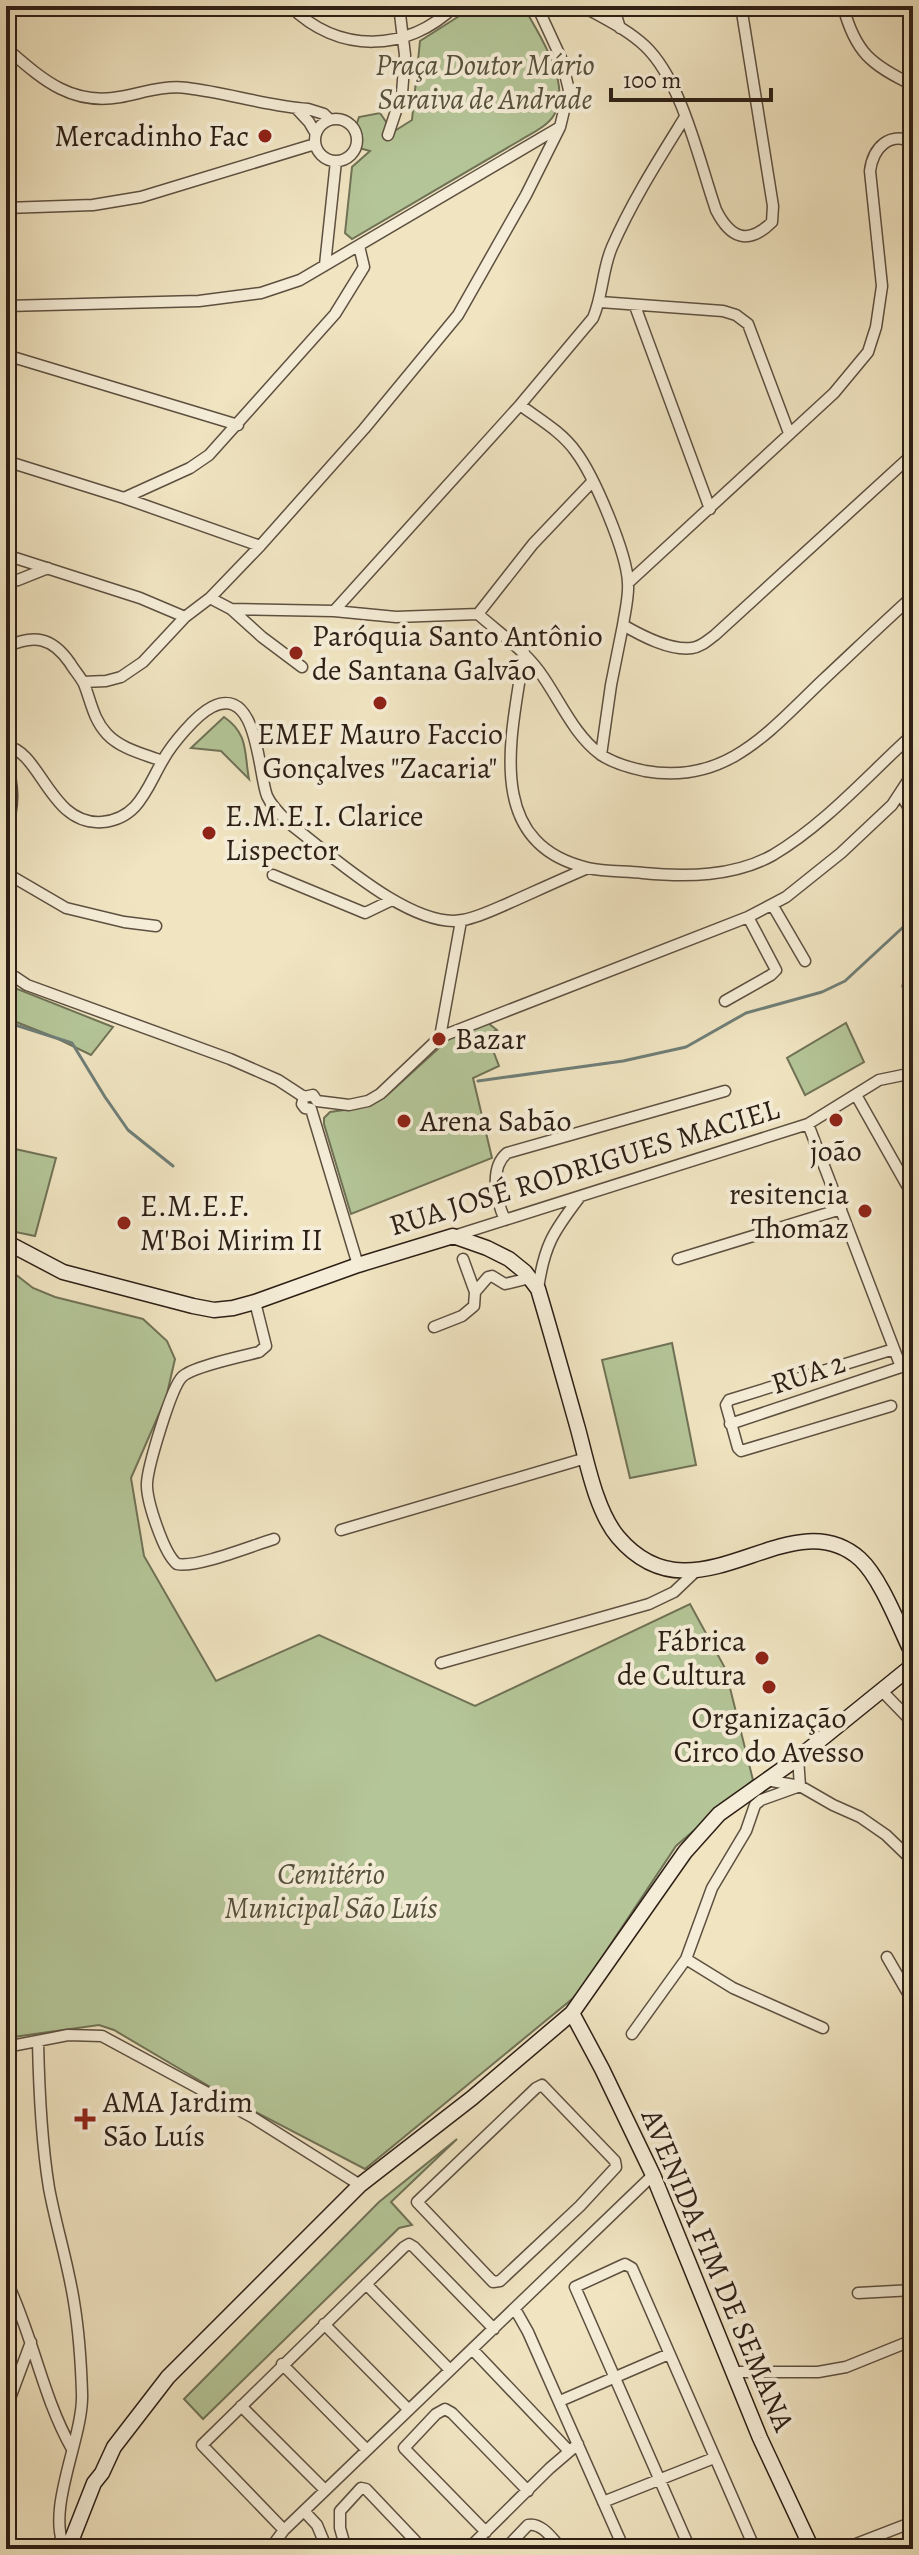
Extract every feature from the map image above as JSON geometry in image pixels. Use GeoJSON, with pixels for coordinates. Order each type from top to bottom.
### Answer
{"type":"FeatureCollection","features":[{"type":"Feature","properties":{"kind":"street"},"geometry":{"type":"LineString","coordinates":[[290,6],[310,23],[360,42],[403,38],[432,24],[455,6]]}},
{"type":"Feature","properties":{"kind":"street"},"geometry":{"type":"LineString","coordinates":[[388,135],[402,93],[405,55],[399,6]]}},
{"type":"Feature","properties":{"kind":"street"},"geometry":{"type":"LineString","coordinates":[[83,682],[121,677],[143,662],[185,617],[210,598],[260,546],[458,315],[526,195],[560,127],[569,90],[561,58],[537,6]]}},
{"type":"Feature","properties":{"kind":"street"},"geometry":{"type":"LineString","coordinates":[[582,6],[643,44],[661,64],[676,90],[724,227],[733,234],[750,236],[764,230],[772,222],[773,206],[741,6]]}},
{"type":"Feature","properties":{"kind":"street"},"geometry":{"type":"LineString","coordinates":[[613,6],[620,28]]}},
{"type":"Feature","properties":{"kind":"street"},"geometry":{"type":"LineString","coordinates":[[843,6],[849,27],[862,52],[885,72],[913,85]]}},
{"type":"Feature","properties":{"kind":"street"},"geometry":{"type":"LineString","coordinates":[[6,48],[44,80],[86,99],[177,87],[316,111],[330,120]]}},
{"type":"Feature","properties":{"kind":"street"},"geometry":{"type":"LineString","coordinates":[[6,208],[93,205],[126,200],[228,172],[315,139],[323,123],[330,120],[344,121],[350,125],[357,140],[351,155],[336,161],[322,156],[315,139],[309,122],[296,108]]}},
{"type":"Feature","properties":{"kind":"street"},"geometry":{"type":"LineString","coordinates":[[334,611],[520,405],[593,318],[600,302],[605,268],[612,249],[648,177],[685,117]]}},
{"type":"Feature","properties":{"kind":"street"},"geometry":{"type":"LineString","coordinates":[[6,306],[199,301],[261,293],[300,280],[560,127]]}},
{"type":"Feature","properties":{"kind":"street"},"geometry":{"type":"LineString","coordinates":[[628,583],[834,393],[868,352],[878,318],[882,286],[871,161],[881,144],[894,138],[913,142]]}},
{"type":"Feature","properties":{"kind":"street"},"geometry":{"type":"LineString","coordinates":[[325,265],[336,161]]}},
{"type":"Feature","properties":{"kind":"street"},"geometry":{"type":"LineString","coordinates":[[124,498],[190,468],[209,455],[238,425],[335,314],[364,267],[359,246]]}},
{"type":"Feature","properties":{"kind":"street"},"geometry":{"type":"LineString","coordinates":[[600,302],[723,311],[736,315],[748,324],[789,433]]}},
{"type":"Feature","properties":{"kind":"street"},"geometry":{"type":"LineString","coordinates":[[635,306],[710,509]]}},
{"type":"Feature","properties":{"kind":"street"},"geometry":{"type":"LineString","coordinates":[[6,355],[238,425]]}},
{"type":"Feature","properties":{"kind":"street"},"geometry":{"type":"LineString","coordinates":[[520,405],[563,438],[577,453],[618,539],[628,583],[601,755]]}},
{"type":"Feature","properties":{"kind":"street"},"geometry":{"type":"LineString","coordinates":[[623,625],[679,648],[697,647],[741,613],[913,454]]}},
{"type":"Feature","properties":{"kind":"street"},"geometry":{"type":"LineString","coordinates":[[6,461],[260,546]]}},
{"type":"Feature","properties":{"kind":"street"},"geometry":{"type":"LineString","coordinates":[[478,614],[533,544],[592,482]]}},
{"type":"Feature","properties":{"kind":"street"},"geometry":{"type":"LineString","coordinates":[[6,555],[140,598],[185,617]]}},
{"type":"Feature","properties":{"kind":"street"},"geometry":{"type":"LineString","coordinates":[[6,582],[48,568]]}},
{"type":"Feature","properties":{"kind":"street"},"geometry":{"type":"LineString","coordinates":[[231,609],[334,611],[396,617],[478,614],[524,652],[574,725],[601,755],[630,768],[690,774],[719,766],[746,750],[913,596]]}},
{"type":"Feature","properties":{"kind":"street"},"geometry":{"type":"LineString","coordinates":[[210,598],[231,609],[302,667]]}},
{"type":"Feature","properties":{"kind":"street"},"geometry":{"type":"LineString","coordinates":[[6,647],[21,640],[45,641],[64,655],[83,682],[97,720],[108,736],[162,761]]}},
{"type":"Feature","properties":{"kind":"street"},"geometry":{"type":"LineString","coordinates":[[524,652],[512,734],[512,797],[528,831],[541,844],[560,857],[588,868],[704,875],[740,869],[772,856],[805,833],[912,735]]}},
{"type":"Feature","properties":{"kind":"street"},"geometry":{"type":"LineString","coordinates":[[6,746],[24,755],[69,811],[85,820],[101,822],[130,810],[144,797],[172,746],[210,708],[224,703],[233,705],[250,723],[256,736],[263,782],[276,810],[290,824],[392,900],[418,914],[461,921],[588,868]]}},
{"type":"Feature","properties":{"kind":"street"},"geometry":{"type":"LineString","coordinates":[[314,1105],[349,1105],[368,1101],[380,1094],[440,1037],[773,906],[841,853],[901,794],[909,779],[912,735]]}},
{"type":"Feature","properties":{"kind":"street"},"geometry":{"type":"LineString","coordinates":[[6,760],[13,794],[13,811],[6,829]]}},
{"type":"Feature","properties":{"kind":"street"},"geometry":{"type":"LineString","coordinates":[[901,794],[913,816]]}},
{"type":"Feature","properties":{"kind":"street"},"geometry":{"type":"LineString","coordinates":[[6,873],[66,908],[156,926]]}},
{"type":"Feature","properties":{"kind":"street"},"geometry":{"type":"LineString","coordinates":[[273,875],[365,913],[392,900]]}},
{"type":"Feature","properties":{"kind":"street"},"geometry":{"type":"LineString","coordinates":[[773,906],[805,961]]}},
{"type":"Feature","properties":{"kind":"street"},"geometry":{"type":"LineString","coordinates":[[725,1001],[776,970],[748,917]]}},
{"type":"Feature","properties":{"kind":"street"},"geometry":{"type":"LineString","coordinates":[[440,1037],[461,921]]}},
{"type":"Feature","properties":{"kind":"street"},"geometry":{"type":"LineString","coordinates":[[8,971],[27,985],[230,1059],[278,1080],[304,1097],[311,1094],[358,1265]]}},
{"type":"Feature","properties":{"kind":"street"},"geometry":{"type":"LineString","coordinates":[[808,1124],[879,1080],[913,1073]]}},
{"type":"Feature","properties":{"kind":"street"},"geometry":{"type":"LineString","coordinates":[[505,1220],[500,1208],[495,1171],[498,1160],[507,1153],[725,1091]]}},
{"type":"Feature","properties":{"kind":"street"},"geometry":{"type":"LineString","coordinates":[[856,1095],[913,1196]]}},
{"type":"Feature","properties":{"kind":"street","name":"RUA JOSÉ RODRIGUES MACIEL"},"geometry":{"type":"LineString","coordinates":[[6,1242],[63,1272],[214,1310],[255,1302],[358,1265],[808,1124],[901,1367]]}},
{"type":"Feature","properties":{"kind":"street"},"geometry":{"type":"LineString","coordinates":[[534,1284],[555,1229],[580,1197]]}},
{"type":"Feature","properties":{"kind":"street"},"geometry":{"type":"LineString","coordinates":[[678,1259],[841,1209]]}},
{"type":"Feature","properties":{"kind":"street"},"geometry":{"type":"LineString","coordinates":[[453,1236],[509,1259],[534,1284],[586,1458],[605,1515],[616,1534],[651,1564],[695,1572]]}},
{"type":"Feature","properties":{"kind":"street"},"geometry":{"type":"LineString","coordinates":[[434,1327],[470,1312],[474,1306],[475,1292],[463,1259]]}},
{"type":"Feature","properties":{"kind":"street"},"geometry":{"type":"LineString","coordinates":[[475,1292],[492,1276],[505,1284],[534,1284]]}},
{"type":"Feature","properties":{"kind":"street"},"geometry":{"type":"LineString","coordinates":[[255,1302],[266,1346],[259,1352],[192,1371],[181,1378],[163,1424],[147,1485],[168,1553],[177,1564],[184,1566],[274,1539]]}},
{"type":"Feature","properties":{"kind":"street"},"geometry":{"type":"LineString","coordinates":[[730,1424],[726,1405],[729,1400],[894,1349]]}},
{"type":"Feature","properties":{"kind":"street"},"geometry":{"type":"LineString","coordinates":[[901,1367],[913,1368]]}},
{"type":"Feature","properties":{"kind":"street","name":"RUA 2"},"geometry":{"type":"LineString","coordinates":[[891,1406],[744,1451],[738,1448],[730,1424],[901,1367]]}},
{"type":"Feature","properties":{"kind":"street"},"geometry":{"type":"LineString","coordinates":[[341,1530],[586,1458]]}},
{"type":"Feature","properties":{"kind":"street"},"geometry":{"type":"LineString","coordinates":[[441,1663],[649,1604],[674,1592],[695,1572],[788,1544],[815,1542],[841,1547],[872,1573],[913,1655]]}},
{"type":"Feature","properties":{"kind":"street"},"geometry":{"type":"LineString","coordinates":[[66,2549],[90,2492],[114,2447],[160,2387],[360,2185],[472,2098],[572,2013],[700,1833],[719,1814],[798,1758],[913,1665]]}},
{"type":"Feature","properties":{"kind":"street"},"geometry":{"type":"LineString","coordinates":[[882,1691],[913,1723]]}},
{"type":"Feature","properties":{"kind":"street"},"geometry":{"type":"LineString","coordinates":[[798,1758],[800,1786]]}},
{"type":"Feature","properties":{"kind":"street"},"geometry":{"type":"LineString","coordinates":[[766,1780],[800,1786],[860,1817],[886,1835],[913,1861]]}},
{"type":"Feature","properties":{"kind":"street"},"geometry":{"type":"LineString","coordinates":[[632,2034],[686,1959],[712,1888],[746,1831],[755,1805],[800,1786]]}},
{"type":"Feature","properties":{"kind":"street"},"geometry":{"type":"LineString","coordinates":[[887,1957],[913,2002]]}},
{"type":"Feature","properties":{"kind":"street"},"geometry":{"type":"LineString","coordinates":[[686,1959],[733,1988],[823,2028]]}},
{"type":"Feature","properties":{"kind":"street","name":"AVENIDA FIM DE SEMANA"},"geometry":{"type":"LineString","coordinates":[[572,2013],[653,2175],[760,2438],[812,2549]]}},
{"type":"Feature","properties":{"kind":"street"},"geometry":{"type":"LineString","coordinates":[[6,2047],[68,2035],[102,2036],[252,2117],[360,2185]]}},
{"type":"Feature","properties":{"kind":"street"},"geometry":{"type":"LineString","coordinates":[[38,2041],[40,2112],[49,2186],[79,2335],[80,2419],[59,2532],[66,2549]]}},
{"type":"Feature","properties":{"kind":"street"},"geometry":{"type":"LineString","coordinates":[[542,2085],[617,2164],[580,2206],[500,2281],[489,2280],[417,2202],[542,2085]]}},
{"type":"Feature","properties":{"kind":"street"},"geometry":{"type":"LineString","coordinates":[[270,2549],[284,2530],[653,2175]]}},
{"type":"Feature","properties":{"kind":"street"},"geometry":{"type":"LineString","coordinates":[[284,2530],[202,2446],[282,2364],[407,2245],[411,2245],[494,2329]]}},
{"type":"Feature","properties":{"kind":"street"},"geometry":{"type":"LineString","coordinates":[[690,2549],[575,2287],[621,2266],[629,2265],[755,2549]]}},
{"type":"Feature","properties":{"kind":"street"},"geometry":{"type":"LineString","coordinates":[[6,2280],[31,2342],[51,2409],[72,2449]]}},
{"type":"Feature","properties":{"kind":"street"},"geometry":{"type":"LineString","coordinates":[[366,2284],[450,2370]]}},
{"type":"Feature","properties":{"kind":"street"},"geometry":{"type":"LineString","coordinates":[[858,2293],[913,2290]]}},
{"type":"Feature","properties":{"kind":"street"},"geometry":{"type":"LineString","coordinates":[[515,2309],[560,2401],[573,2447],[624,2549]]}},
{"type":"Feature","properties":{"kind":"street"},"geometry":{"type":"LineString","coordinates":[[324,2324],[408,2409]]}},
{"type":"Feature","properties":{"kind":"street"},"geometry":{"type":"LineString","coordinates":[[734,2372],[818,2372],[846,2367],[913,2340]]}},
{"type":"Feature","properties":{"kind":"street"},"geometry":{"type":"LineString","coordinates":[[6,2409],[31,2342]]}},
{"type":"Feature","properties":{"kind":"street"},"geometry":{"type":"LineString","coordinates":[[472,2349],[573,2447]]}},
{"type":"Feature","properties":{"kind":"street"},"geometry":{"type":"LineString","coordinates":[[560,2401],[669,2354]]}},
{"type":"Feature","properties":{"kind":"street"},"geometry":{"type":"LineString","coordinates":[[282,2364],[367,2450]]}},
{"type":"Feature","properties":{"kind":"street"},"geometry":{"type":"LineString","coordinates":[[241,2406],[325,2490]]}},
{"type":"Feature","properties":{"kind":"street"},"geometry":{"type":"LineString","coordinates":[[486,2532],[404,2448],[436,2414],[445,2409],[452,2413],[528,2491]]}},
{"type":"Feature","properties":{"kind":"street"},"geometry":{"type":"LineString","coordinates":[[468,2549],[573,2447]]}},
{"type":"Feature","properties":{"kind":"street"},"geometry":{"type":"LineString","coordinates":[[603,2502],[714,2458]]}},
{"type":"Feature","properties":{"kind":"street"},"geometry":{"type":"LineString","coordinates":[[77,2549],[95,2503],[102,2473]]}},
{"type":"Feature","properties":{"kind":"street"},"geometry":{"type":"LineString","coordinates":[[346,2549],[340,2528],[340,2511],[361,2488],[366,2489],[423,2549]]}},
{"type":"Feature","properties":{"kind":"street"},"geometry":{"type":"LineString","coordinates":[[304,2511],[317,2525],[327,2549]]}},
{"type":"Feature","properties":{"kind":"street"},"geometry":{"type":"LineString","coordinates":[[843,2549],[913,2522]]}},
{"type":"Feature","properties":{"kind":"street"},"geometry":{"type":"LineString","coordinates":[[505,2549],[533,2523],[539,2525],[562,2549]]}},
{"type":"Feature","properties":{"kind":"green space","name":"Praça Doutor Mário Saraiva de Andrade"},"geometry":{"type":"Polygon","coordinates":[[[475,6],[523,6],[556,74],[559,103],[554,115],[538,130],[352,239],[345,233],[352,167],[370,151],[359,148],[355,129],[359,117],[380,113],[393,132],[412,120],[420,41],[475,6]]]}},
{"type":"Feature","properties":{"kind":"green space"},"geometry":{"type":"Polygon","coordinates":[[[224,717],[242,737],[249,779],[221,751],[191,748],[224,717]]]}},
{"type":"Feature","properties":{"kind":"green space"},"geometry":{"type":"Polygon","coordinates":[[[6,984],[113,1027],[91,1055],[6,1018],[6,984]]]}},
{"type":"Feature","properties":{"kind":"green space","name":"Arena Sabão"},"geometry":{"type":"Polygon","coordinates":[[[488,1023],[497,1030],[487,1035],[499,1066],[473,1078],[492,1158],[351,1214],[324,1118],[330,1112],[351,1109],[385,1097],[451,1037],[488,1023]]]}},
{"type":"Feature","properties":{"kind":"green space"},"geometry":{"type":"Polygon","coordinates":[[[846,1023],[864,1062],[805,1095],[787,1058],[846,1023]]]}},
{"type":"Feature","properties":{"kind":"green space"},"geometry":{"type":"Polygon","coordinates":[[[6,1147],[56,1158],[35,1236],[6,1230],[6,1147]]]}},
{"type":"Feature","properties":{"kind":"green space","name":"Cemitério Municipal São Luís"},"geometry":{"type":"Polygon","coordinates":[[[6,1267],[33,1288],[55,1297],[143,1319],[167,1341],[175,1359],[166,1398],[131,1478],[144,1556],[216,1681],[319,1635],[475,1706],[690,1604],[725,1668],[753,1780],[676,1846],[577,1995],[365,2169],[229,2098],[114,2030],[99,2025],[6,2038],[6,1267]]]}},
{"type":"Feature","properties":{"kind":"green space"},"geometry":{"type":"Polygon","coordinates":[[[672,1343],[696,1465],[630,1478],[602,1360],[672,1343]]]}},
{"type":"Feature","properties":{"kind":"green space"},"geometry":{"type":"Polygon","coordinates":[[[457,2139],[391,2202],[412,2225],[399,2228],[203,2419],[184,2399],[379,2202],[457,2139]]]}},
{"type":"Feature","properties":{"kind":"waterway"},"geometry":{"type":"LineString","coordinates":[[478,1081],[623,1061],[686,1047],[746,1013],[822,992],[845,981],[913,918]]}},
{"type":"Feature","properties":{"kind":"waterway"},"geometry":{"type":"LineString","coordinates":[[6,1022],[72,1043],[128,1130],[173,1166]]}},
{"type":"Feature","properties":{"kind":"place","name":"Mercadinho Fac"},"geometry":{"type":"Point","coordinates":[265,136]}},
{"type":"Feature","properties":{"kind":"place","name":"Paróquia Santo Antônio de Santana Galvão"},"geometry":{"type":"Point","coordinates":[296,653]}},
{"type":"Feature","properties":{"kind":"place","name":"EMEF Mauro Faccio Gonçalves \"Zacaria\""},"geometry":{"type":"Point","coordinates":[380,703]}},
{"type":"Feature","properties":{"kind":"place","name":"E.M.E.I. Clarice Lispector"},"geometry":{"type":"Point","coordinates":[209,833]}},
{"type":"Feature","properties":{"kind":"place","name":"Bazar"},"geometry":{"type":"Point","coordinates":[439,1039]}},
{"type":"Feature","properties":{"kind":"place","name":"joão"},"geometry":{"type":"Point","coordinates":[836,1120]}},
{"type":"Feature","properties":{"kind":"place","name":"Arena Sabão"},"geometry":{"type":"Point","coordinates":[404,1121]}},
{"type":"Feature","properties":{"kind":"place","name":"resitencia Thomaz"},"geometry":{"type":"Point","coordinates":[865,1211]}},
{"type":"Feature","properties":{"kind":"place","name":"E.M.E.F. M'Boi Mirim II"},"geometry":{"type":"Point","coordinates":[124,1223]}},
{"type":"Feature","properties":{"kind":"place","name":"Fábrica de Cultura"},"geometry":{"type":"Point","coordinates":[762,1658]}},
{"type":"Feature","properties":{"kind":"place","name":"Organização Circo do Avesso"},"geometry":{"type":"Point","coordinates":[769,1687]}},
{"type":"Feature","properties":{"kind":"place","name":"AMA Jardim São Luís"},"geometry":{"type":"Point","coordinates":[85,2119]}}]}
